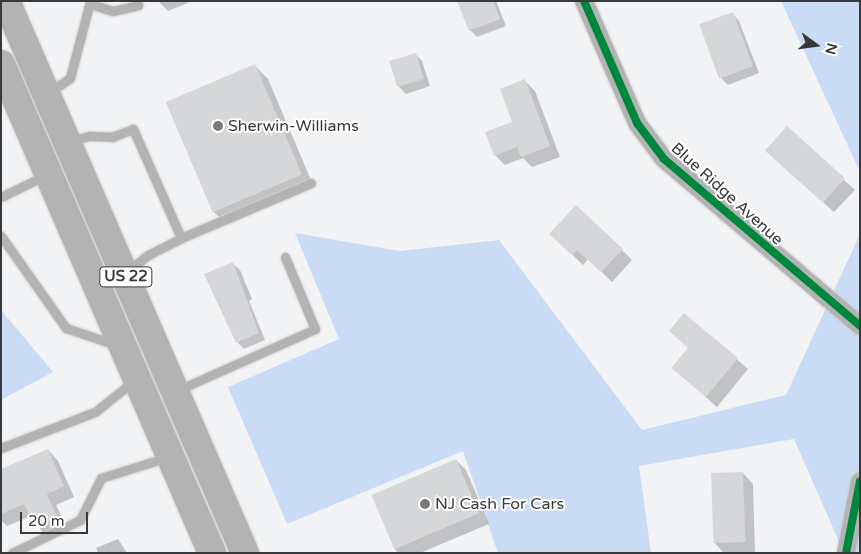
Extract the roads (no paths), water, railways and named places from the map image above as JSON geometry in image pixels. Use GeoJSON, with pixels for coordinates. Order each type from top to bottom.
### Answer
{"type":"FeatureCollection","features":[{"type":"Feature","properties":{"kind":"highway","name":"US 22"},"geometry":{"type":"LineString","coordinates":[[6,1],[245,553]]}},
{"type":"Feature","properties":{"kind":"highway","name":"US 22"},"geometry":{"type":"LineString","coordinates":[[1,64],[124,347],[170,456],[207,551]]}},
{"type":"Feature","properties":{"kind":"street","name":"Blue Ridge Avenue"},"geometry":{"type":"LineString","coordinates":[[584,1],[637,123],[664,159],[860,326]]}},
{"type":"Feature","properties":{"kind":"street"},"geometry":{"type":"LineString","coordinates":[[846,553],[860,481]]}},
{"type":"Feature","properties":{"kind":"lane"},"geometry":{"type":"LineString","coordinates":[[46,94],[70,78],[91,3],[113,11],[138,5]]}},
{"type":"Feature","properties":{"kind":"lane"},"geometry":{"type":"LineString","coordinates":[[67,142],[89,136],[112,137],[133,128],[181,238]]}},
{"type":"Feature","properties":{"kind":"lane"},"geometry":{"type":"LineString","coordinates":[[1,197],[49,174]]}},
{"type":"Feature","properties":{"kind":"lane"},"geometry":{"type":"LineString","coordinates":[[124,274],[148,255],[181,238],[312,183]]}},
{"type":"Feature","properties":{"kind":"lane"},"geometry":{"type":"LineString","coordinates":[[1,236],[66,328],[124,347]]}},
{"type":"Feature","properties":{"kind":"lane"},"geometry":{"type":"LineString","coordinates":[[175,391],[315,330],[285,257]]}},
{"type":"Feature","properties":{"kind":"lane"},"geometry":{"type":"LineString","coordinates":[[1,448],[95,412],[137,378]]}},
{"type":"Feature","properties":{"kind":"lane"},"geometry":{"type":"LineString","coordinates":[[12,553],[80,520],[101,478],[170,456]]}},
{"type":"Feature","properties":{"kind":"place","name":"Sherwin-Williams"},"geometry":{"type":"Point","coordinates":[218,126]}},
{"type":"Feature","properties":{"kind":"place","name":"NJ Cash For Cars"},"geometry":{"type":"Point","coordinates":[425,504]}}]}
